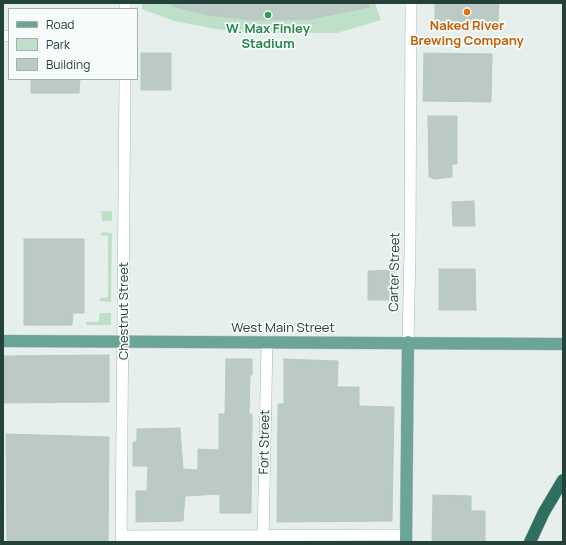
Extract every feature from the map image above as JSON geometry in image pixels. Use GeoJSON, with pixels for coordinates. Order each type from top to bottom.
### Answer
{"type":"FeatureCollection","features":[{"type":"Feature","properties":{"kind":"highway"},"geometry":{"type":"LineString","coordinates":[[530,542],[544,512],[563,480]]}},
{"type":"Feature","properties":{"kind":"main road","name":"West Main Street"},"geometry":{"type":"LineString","coordinates":[[3,340],[563,344]]}},
{"type":"Feature","properties":{"kind":"main road","name":"Carter Street"},"geometry":{"type":"LineString","coordinates":[[406,539],[408,342]]}},
{"type":"Feature","properties":{"kind":"street","name":"Carter Street"},"geometry":{"type":"LineString","coordinates":[[408,342],[411,3]]}},
{"type":"Feature","properties":{"kind":"street","name":"Chestnut Street"},"geometry":{"type":"LineString","coordinates":[[121,539],[124,341],[125,80]]}},
{"type":"Feature","properties":{"kind":"street","name":"Fort Street"},"geometry":{"type":"LineString","coordinates":[[263,539],[267,342]]}},
{"type":"Feature","properties":{"kind":"street"},"geometry":{"type":"LineString","coordinates":[[121,539],[406,539]]}},
{"type":"Feature","properties":{"kind":"green space","name":"W. Max Finley Stadium"},"geometry":{"type":"Polygon","coordinates":[[[142,3],[375,3],[381,20],[337,33],[249,33],[216,29],[174,21],[142,9],[142,3]]]}},
{"type":"Feature","properties":{"kind":"green space"},"geometry":{"type":"Polygon","coordinates":[[[101,211],[112,211],[112,221],[102,221],[101,211]]]}},
{"type":"Feature","properties":{"kind":"green space"},"geometry":{"type":"Polygon","coordinates":[[[102,232],[112,233],[111,302],[99,301],[100,298],[108,297],[108,236],[100,235],[102,232]]]}},
{"type":"Feature","properties":{"kind":"green space"},"geometry":{"type":"Polygon","coordinates":[[[101,313],[111,313],[111,325],[86,325],[86,322],[99,322],[99,315],[101,313]]]}},
{"type":"Feature","properties":{"kind":"building"},"geometry":{"type":"Polygon","coordinates":[[[173,3],[368,3],[369,7],[310,19],[253,20],[208,15],[172,6],[173,3]]]}},
{"type":"Feature","properties":{"kind":"building","name":"Naked River Brewing Company"},"geometry":{"type":"Polygon","coordinates":[[[435,3],[499,3],[498,22],[435,22],[435,3]]]}},
{"type":"Feature","properties":{"kind":"building"},"geometry":{"type":"Polygon","coordinates":[[[141,53],[171,53],[171,90],[141,90],[141,53]]]}},
{"type":"Feature","properties":{"kind":"building"},"geometry":{"type":"Polygon","coordinates":[[[424,53],[492,54],[491,102],[423,101],[424,53]]]}},
{"type":"Feature","properties":{"kind":"building"},"geometry":{"type":"Polygon","coordinates":[[[31,80],[80,80],[79,93],[31,93],[31,80]]]}},
{"type":"Feature","properties":{"kind":"building"},"geometry":{"type":"Polygon","coordinates":[[[428,116],[457,116],[457,164],[452,164],[452,177],[435,179],[429,177],[428,116]]]}},
{"type":"Feature","properties":{"kind":"building"},"geometry":{"type":"Polygon","coordinates":[[[474,201],[475,226],[453,226],[452,202],[474,201]]]}},
{"type":"Feature","properties":{"kind":"building"},"geometry":{"type":"Polygon","coordinates":[[[24,239],[84,239],[84,313],[73,313],[72,325],[24,325],[24,239]]]}},
{"type":"Feature","properties":{"kind":"building"},"geometry":{"type":"Polygon","coordinates":[[[439,269],[475,269],[476,310],[439,310],[439,269]]]}},
{"type":"Feature","properties":{"kind":"building"},"geometry":{"type":"Polygon","coordinates":[[[394,270],[395,300],[368,300],[368,271],[394,270]]]}},
{"type":"Feature","properties":{"kind":"building"},"geometry":{"type":"Polygon","coordinates":[[[109,355],[109,402],[3,403],[3,356],[109,355]]]}},
{"type":"Feature","properties":{"kind":"building"},"geometry":{"type":"Polygon","coordinates":[[[226,359],[252,359],[249,414],[252,414],[251,513],[220,513],[220,494],[185,496],[183,521],[136,522],[136,491],[147,491],[148,466],[133,466],[133,442],[137,442],[137,429],[180,428],[183,469],[198,470],[198,449],[219,450],[219,414],[225,414],[226,359]]]}},
{"type":"Feature","properties":{"kind":"building"},"geometry":{"type":"Polygon","coordinates":[[[284,359],[338,361],[337,387],[359,387],[359,406],[394,407],[392,521],[277,522],[278,404],[284,404],[284,359]]]}},
{"type":"Feature","properties":{"kind":"building"},"geometry":{"type":"Polygon","coordinates":[[[6,434],[109,437],[108,542],[7,542],[6,434]]]}},
{"type":"Feature","properties":{"kind":"building"},"geometry":{"type":"Polygon","coordinates":[[[433,495],[471,496],[471,511],[485,511],[485,542],[432,542],[433,495]]]}},
{"type":"Feature","properties":{"kind":"place","name":"Naked River Brewing Company"},"geometry":{"type":"Point","coordinates":[467,12]}},
{"type":"Feature","properties":{"kind":"place","name":"W. Max Finley Stadium"},"geometry":{"type":"Point","coordinates":[268,15]}}]}
